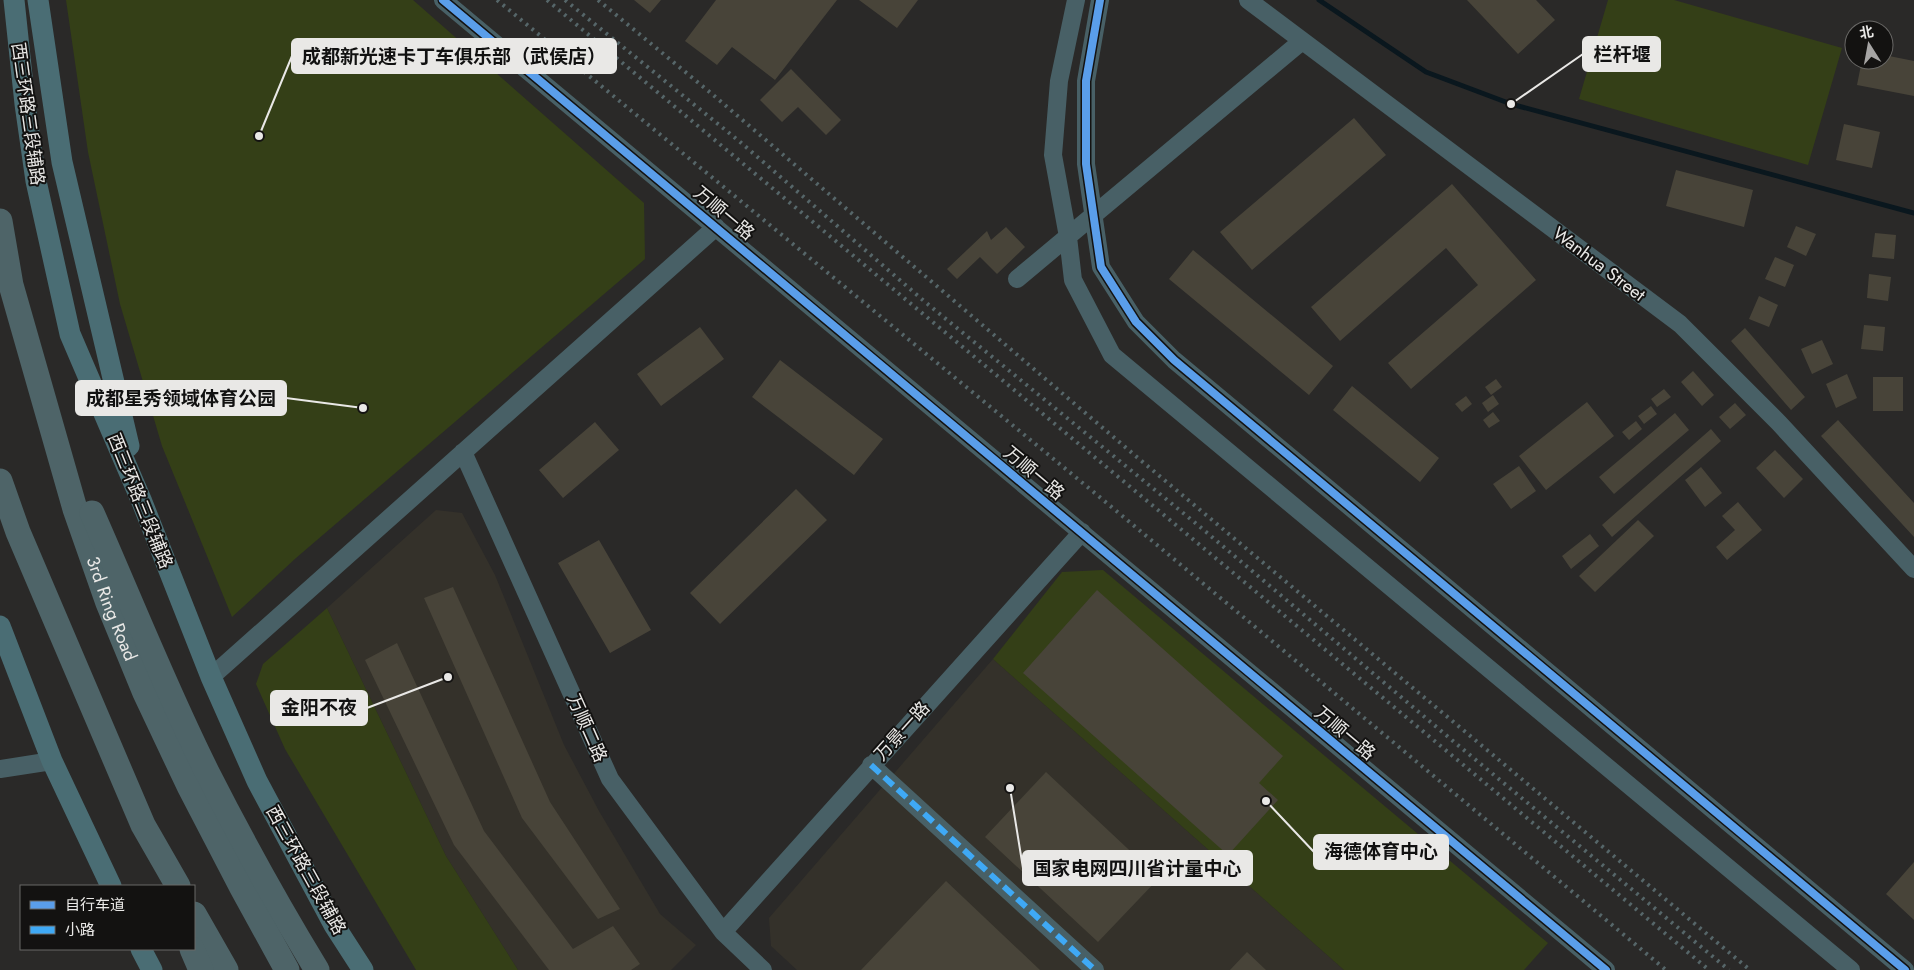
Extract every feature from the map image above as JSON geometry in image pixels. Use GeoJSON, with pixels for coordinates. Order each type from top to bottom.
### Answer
{"type":"FeatureCollection","features":[{"type":"Feature","properties":{"kind":"highway","name":"3rd Ring Road"},"geometry":{"type":"LineString","coordinates":[[0,221],[11,285],[49,414],[74,509],[108,603],[145,693],[190,786],[242,888],[288,970]]}},
{"type":"Feature","properties":{"kind":"highway"},"geometry":{"type":"LineString","coordinates":[[49,414],[157,664],[207,771],[286,919],[317,970]]}},
{"type":"Feature","properties":{"kind":"highway"},"geometry":{"type":"LineString","coordinates":[[0,481],[18,532],[167,885]]}},
{"type":"Feature","properties":{"kind":"highway"},"geometry":{"type":"LineString","coordinates":[[142,825],[177,885]]}},
{"type":"Feature","properties":{"kind":"highway"},"geometry":{"type":"LineString","coordinates":[[195,916],[226,970]]}},
{"type":"Feature","properties":{"kind":"highway"},"geometry":{"type":"LineString","coordinates":[[192,950],[200,970]]}},
{"type":"Feature","properties":{"kind":"main road","name":"西三环路三段辅路"},"geometry":{"type":"LineString","coordinates":[[14,0],[25,104],[36,181],[70,334],[142,502],[211,677],[257,781],[334,925],[363,970]]}},
{"type":"Feature","properties":{"kind":"main road"},"geometry":{"type":"LineString","coordinates":[[38,0],[62,162],[142,502]]}},
{"type":"Feature","properties":{"kind":"main road"},"geometry":{"type":"LineString","coordinates":[[0,626],[52,761],[111,885]]}},
{"type":"Feature","properties":{"kind":"main road"},"geometry":{"type":"LineString","coordinates":[[142,950],[152,970]]}},
{"type":"Feature","properties":{"kind":"street","name":"万顺一路"},"geometry":{"type":"LineString","coordinates":[[443,0],[1606,970]]}},
{"type":"Feature","properties":{"kind":"street"},"geometry":{"type":"LineString","coordinates":[[1076,0],[1059,81],[1054,154],[1073,280],[1112,356],[1850,970]]}},
{"type":"Feature","properties":{"kind":"street"},"geometry":{"type":"LineString","coordinates":[[1100,0],[1086,81],[1086,164],[1101,267],[1136,322],[1174,360],[1905,970]]}},
{"type":"Feature","properties":{"kind":"street","name":"Wanhua Street"},"geometry":{"type":"LineString","coordinates":[[1248,0],[1680,324],[1780,423],[1914,569]]}},
{"type":"Feature","properties":{"kind":"street"},"geometry":{"type":"LineString","coordinates":[[1017,279],[1302,41]]}},
{"type":"Feature","properties":{"kind":"street"},"geometry":{"type":"LineString","coordinates":[[211,677],[716,227]]}},
{"type":"Feature","properties":{"kind":"street","name":"万顺二路"},"geometry":{"type":"LineString","coordinates":[[463,452],[610,779],[723,932],[763,970]]}},
{"type":"Feature","properties":{"kind":"street","name":"万景一路"},"geometry":{"type":"LineString","coordinates":[[723,932],[1082,532]]}},
{"type":"Feature","properties":{"kind":"street"},"geometry":{"type":"LineString","coordinates":[[0,769],[52,761]]}},
{"type":"Feature","properties":{"kind":"street"},"geometry":{"type":"LineString","coordinates":[[871,765],[1095,970]]}},
{"type":"Feature","properties":{"kind":"shaded area"},"geometry":{"type":"Polygon","coordinates":[[[436,510],[462,513],[495,575],[564,745],[599,811],[660,914],[696,945],[671,970],[518,970],[446,856],[327,608],[436,510]]]}},
{"type":"Feature","properties":{"kind":"shaded area"},"geometry":{"type":"Polygon","coordinates":[[[993,659],[1344,970],[797,970],[771,946],[769,918],[993,659]]]}},
{"type":"Feature","properties":{"kind":"green space"},"geometry":{"type":"Polygon","coordinates":[[[66,0],[413,0],[644,203],[645,259],[296,558],[232,617],[162,446],[120,304],[88,152],[66,0]]]}},
{"type":"Feature","properties":{"kind":"green space"},"geometry":{"type":"Polygon","coordinates":[[[1608,0],[1674,0],[1842,48],[1808,165],[1579,99],[1608,0]]]}},
{"type":"Feature","properties":{"kind":"green space"},"geometry":{"type":"Polygon","coordinates":[[[1103,570],[1548,943],[1524,970],[1344,970],[993,659],[1062,572],[1103,570]]]}},
{"type":"Feature","properties":{"kind":"green space"},"geometry":{"type":"Polygon","coordinates":[[[327,608],[446,856],[518,970],[416,970],[285,749],[256,684],[263,664],[327,608]]]}},
{"type":"Feature","properties":{"kind":"building"},"geometry":{"type":"Polygon","coordinates":[[[634,0],[661,0],[650,13],[634,0]]]}},
{"type":"Feature","properties":{"kind":"building"},"geometry":{"type":"Polygon","coordinates":[[[716,0],[837,0],[775,80],[732,47],[717,65],[685,41],[716,0]]]}},
{"type":"Feature","properties":{"kind":"building"},"geometry":{"type":"Polygon","coordinates":[[[859,0],[918,0],[897,28],[859,0]]]}},
{"type":"Feature","properties":{"kind":"building"},"geometry":{"type":"Polygon","coordinates":[[[1467,0],[1536,0],[1555,20],[1518,54],[1467,0]]]}},
{"type":"Feature","properties":{"kind":"building"},"geometry":{"type":"Polygon","coordinates":[[[1894,57],[1914,61],[1914,96],[1857,85],[1860,70],[1894,70],[1894,57]]]}},
{"type":"Feature","properties":{"kind":"building"},"geometry":{"type":"Polygon","coordinates":[[[791,69],[841,120],[826,135],[798,107],[782,122],[760,100],[791,69]]]}},
{"type":"Feature","properties":{"kind":"building"},"geometry":{"type":"Polygon","coordinates":[[[1354,118],[1386,155],[1252,270],[1220,232],[1354,118]]]}},
{"type":"Feature","properties":{"kind":"building"},"geometry":{"type":"Polygon","coordinates":[[[1844,124],[1880,132],[1872,168],[1836,160],[1844,124]]]}},
{"type":"Feature","properties":{"kind":"building"},"geometry":{"type":"Polygon","coordinates":[[[1676,170],[1753,190],[1744,227],[1666,206],[1676,170]]]}},
{"type":"Feature","properties":{"kind":"building"},"geometry":{"type":"Polygon","coordinates":[[[1452,184],[1536,280],[1411,389],[1388,363],[1478,285],[1446,248],[1340,341],[1311,307],[1452,184]]]}},
{"type":"Feature","properties":{"kind":"building"},"geometry":{"type":"Polygon","coordinates":[[[1796,226],[1816,234],[1806,256],[1787,247],[1796,226]]]}},
{"type":"Feature","properties":{"kind":"building"},"geometry":{"type":"Polygon","coordinates":[[[1006,227],[1025,247],[997,274],[980,257],[957,279],[947,269],[987,231],[991,240],[1006,227]]]}},
{"type":"Feature","properties":{"kind":"building"},"geometry":{"type":"Polygon","coordinates":[[[1875,233],[1896,235],[1894,259],[1872,257],[1875,233]]]}},
{"type":"Feature","properties":{"kind":"building"},"geometry":{"type":"Polygon","coordinates":[[[1193,250],[1333,366],[1309,395],[1169,279],[1193,250]]]}},
{"type":"Feature","properties":{"kind":"building"},"geometry":{"type":"Polygon","coordinates":[[[1775,257],[1794,265],[1785,287],[1765,279],[1775,257]]]}},
{"type":"Feature","properties":{"kind":"building"},"geometry":{"type":"Polygon","coordinates":[[[1869,274],[1891,277],[1888,301],[1867,298],[1869,274]]]}},
{"type":"Feature","properties":{"kind":"building"},"geometry":{"type":"Polygon","coordinates":[[[1759,296],[1778,305],[1769,327],[1749,319],[1759,296]]]}},
{"type":"Feature","properties":{"kind":"building"},"geometry":{"type":"Polygon","coordinates":[[[1864,325],[1885,327],[1883,351],[1861,349],[1864,325]]]}},
{"type":"Feature","properties":{"kind":"building"},"geometry":{"type":"Polygon","coordinates":[[[700,327],[724,359],[661,406],[637,374],[700,327]]]}},
{"type":"Feature","properties":{"kind":"building"},"geometry":{"type":"Polygon","coordinates":[[[1745,328],[1805,397],[1791,410],[1731,341],[1745,328]]]}},
{"type":"Feature","properties":{"kind":"building"},"geometry":{"type":"Polygon","coordinates":[[[1822,340],[1833,364],[1812,374],[1801,349],[1822,340]]]}},
{"type":"Feature","properties":{"kind":"building"},"geometry":{"type":"Polygon","coordinates":[[[780,360],[883,439],[854,475],[752,397],[780,360]]]}},
{"type":"Feature","properties":{"kind":"building"},"geometry":{"type":"Polygon","coordinates":[[[1693,371],[1714,395],[1702,406],[1681,382],[1693,371]]]}},
{"type":"Feature","properties":{"kind":"building"},"geometry":{"type":"Polygon","coordinates":[[[1847,374],[1857,398],[1836,408],[1826,384],[1847,374]]]}},
{"type":"Feature","properties":{"kind":"building"},"geometry":{"type":"Polygon","coordinates":[[[1873,377],[1903,377],[1903,411],[1873,411],[1873,377]]]}},
{"type":"Feature","properties":{"kind":"building"},"geometry":{"type":"Polygon","coordinates":[[[1496,379],[1502,387],[1491,395],[1485,387],[1496,379]]]}},
{"type":"Feature","properties":{"kind":"building"},"geometry":{"type":"Polygon","coordinates":[[[1352,386],[1439,458],[1420,482],[1333,410],[1352,386]]]}},
{"type":"Feature","properties":{"kind":"building"},"geometry":{"type":"Polygon","coordinates":[[[1664,389],[1671,397],[1657,407],[1651,399],[1664,389]]]}},
{"type":"Feature","properties":{"kind":"building"},"geometry":{"type":"Polygon","coordinates":[[[1493,395],[1499,404],[1488,412],[1482,403],[1493,395]]]}},
{"type":"Feature","properties":{"kind":"building"},"geometry":{"type":"Polygon","coordinates":[[[1466,396],[1472,404],[1462,412],[1455,404],[1466,396]]]}},
{"type":"Feature","properties":{"kind":"building"},"geometry":{"type":"Polygon","coordinates":[[[1587,402],[1614,436],[1546,490],[1519,456],[1587,402]]]}},
{"type":"Feature","properties":{"kind":"building"},"geometry":{"type":"Polygon","coordinates":[[[1735,403],[1746,415],[1730,429],[1719,417],[1735,403]]]}},
{"type":"Feature","properties":{"kind":"building"},"geometry":{"type":"Polygon","coordinates":[[[1651,406],[1657,414],[1644,424],[1638,416],[1651,406]]]}},
{"type":"Feature","properties":{"kind":"building"},"geometry":{"type":"Polygon","coordinates":[[[1493,412],[1500,421],[1489,428],[1483,420],[1493,412]]]}},
{"type":"Feature","properties":{"kind":"building"},"geometry":{"type":"Polygon","coordinates":[[[1675,413],[1689,430],[1614,494],[1599,477],[1675,413]]]}},
{"type":"Feature","properties":{"kind":"building"},"geometry":{"type":"Polygon","coordinates":[[[1838,420],[1914,503],[1914,537],[1821,436],[1838,420]]]}},
{"type":"Feature","properties":{"kind":"building"},"geometry":{"type":"Polygon","coordinates":[[[1636,421],[1642,429],[1629,440],[1622,432],[1636,421]]]}},
{"type":"Feature","properties":{"kind":"building"},"geometry":{"type":"Polygon","coordinates":[[[595,422],[619,450],[563,498],[539,470],[595,422]]]}},
{"type":"Feature","properties":{"kind":"building"},"geometry":{"type":"Polygon","coordinates":[[[1711,429],[1721,441],[1612,537],[1602,525],[1711,429]]]}},
{"type":"Feature","properties":{"kind":"building"},"geometry":{"type":"Polygon","coordinates":[[[1775,450],[1803,479],[1784,498],[1756,468],[1775,450]]]}},
{"type":"Feature","properties":{"kind":"building"},"geometry":{"type":"Polygon","coordinates":[[[1519,466],[1536,491],[1511,509],[1493,484],[1519,466]]]}},
{"type":"Feature","properties":{"kind":"building"},"geometry":{"type":"Polygon","coordinates":[[[1701,467],[1722,493],[1705,507],[1685,480],[1701,467]]]}},
{"type":"Feature","properties":{"kind":"building"},"geometry":{"type":"Polygon","coordinates":[[[796,489],[827,520],[720,624],[690,593],[796,489]]]}},
{"type":"Feature","properties":{"kind":"building"},"geometry":{"type":"Polygon","coordinates":[[[1738,502],[1762,530],[1727,560],[1716,547],[1735,530],[1722,516],[1738,502]]]}},
{"type":"Feature","properties":{"kind":"building"},"geometry":{"type":"Polygon","coordinates":[[[1638,520],[1654,536],[1595,592],[1579,576],[1638,520]]]}},
{"type":"Feature","properties":{"kind":"building"},"geometry":{"type":"Polygon","coordinates":[[[1590,534],[1599,546],[1571,569],[1562,556],[1590,534]]]}},
{"type":"Feature","properties":{"kind":"building"},"geometry":{"type":"Polygon","coordinates":[[[599,540],[651,630],[610,653],[558,563],[599,540]]]}},
{"type":"Feature","properties":{"kind":"building"},"geometry":{"type":"Polygon","coordinates":[[[453,587],[550,802],[620,909],[598,919],[522,818],[424,598],[453,587]]]}},
{"type":"Feature","properties":{"kind":"building"},"geometry":{"type":"Polygon","coordinates":[[[1097,590],[1283,756],[1259,783],[1278,800],[1228,855],[1023,673],[1097,590]]]}},
{"type":"Feature","properties":{"kind":"building"},"geometry":{"type":"Polygon","coordinates":[[[397,643],[484,831],[573,949],[613,926],[640,964],[631,970],[549,970],[454,845],[365,660],[397,643]]]}},
{"type":"Feature","properties":{"kind":"building"},"geometry":{"type":"Polygon","coordinates":[[[1046,772],[1159,878],[1098,942],[985,837],[1046,772]]]}},
{"type":"Feature","properties":{"kind":"building"},"geometry":{"type":"Polygon","coordinates":[[[1914,862],[1914,920],[1886,894],[1914,862]]]}},
{"type":"Feature","properties":{"kind":"building"},"geometry":{"type":"Polygon","coordinates":[[[946,881],[1040,970],[861,970],[946,881]]]}},
{"type":"Feature","properties":{"kind":"building"},"geometry":{"type":"Polygon","coordinates":[[[1247,952],[1266,970],[1230,970],[1247,952]]]}},
{"type":"Feature","properties":{"kind":"waterway"},"geometry":{"type":"LineString","coordinates":[[1319,0],[1426,72],[1511,104],[1914,213]]}},
{"type":"Feature","properties":{"kind":"railway"},"geometry":{"type":"LineString","coordinates":[[497,0],[1096,494],[1666,970]]}},
{"type":"Feature","properties":{"kind":"railway"},"geometry":{"type":"LineString","coordinates":[[547,0],[1709,970]]}},
{"type":"Feature","properties":{"kind":"railway"},"geometry":{"type":"LineString","coordinates":[[565,0],[739,141],[924,301],[1199,526],[1453,741],[1729,970]]}},
{"type":"Feature","properties":{"kind":"railway"},"geometry":{"type":"LineString","coordinates":[[598,0],[712,94],[1138,458],[1750,970]]}},
{"type":"Feature","properties":{"kind":"marked path"},"geometry":{"type":"LineString","coordinates":[[871,765],[1095,970]]}},
{"type":"Feature","properties":{"kind":"cycle path"},"geometry":{"type":"LineString","coordinates":[[443,0],[1606,970]]}},
{"type":"Feature","properties":{"kind":"cycle path"},"geometry":{"type":"LineString","coordinates":[[1100,0],[1086,81],[1086,164],[1101,267],[1136,322],[1174,360],[1905,970]]}},
{"type":"Feature","properties":{"kind":"place","name":"栏杆堰"},"geometry":{"type":"Point","coordinates":[1511,104]}},
{"type":"Feature","properties":{"kind":"place","name":"成都新光速卡丁车俱乐部（武侯店）"},"geometry":{"type":"Point","coordinates":[259,136]}},
{"type":"Feature","properties":{"kind":"place","name":"成都星秀领域体育公园"},"geometry":{"type":"Point","coordinates":[363,408]}},
{"type":"Feature","properties":{"kind":"place","name":"金阳不夜"},"geometry":{"type":"Point","coordinates":[448,677]}},
{"type":"Feature","properties":{"kind":"place","name":"国家电网四川省计量中心"},"geometry":{"type":"Point","coordinates":[1010,788]}},
{"type":"Feature","properties":{"kind":"place","name":"海德体育中心"},"geometry":{"type":"Point","coordinates":[1266,801]}}]}
